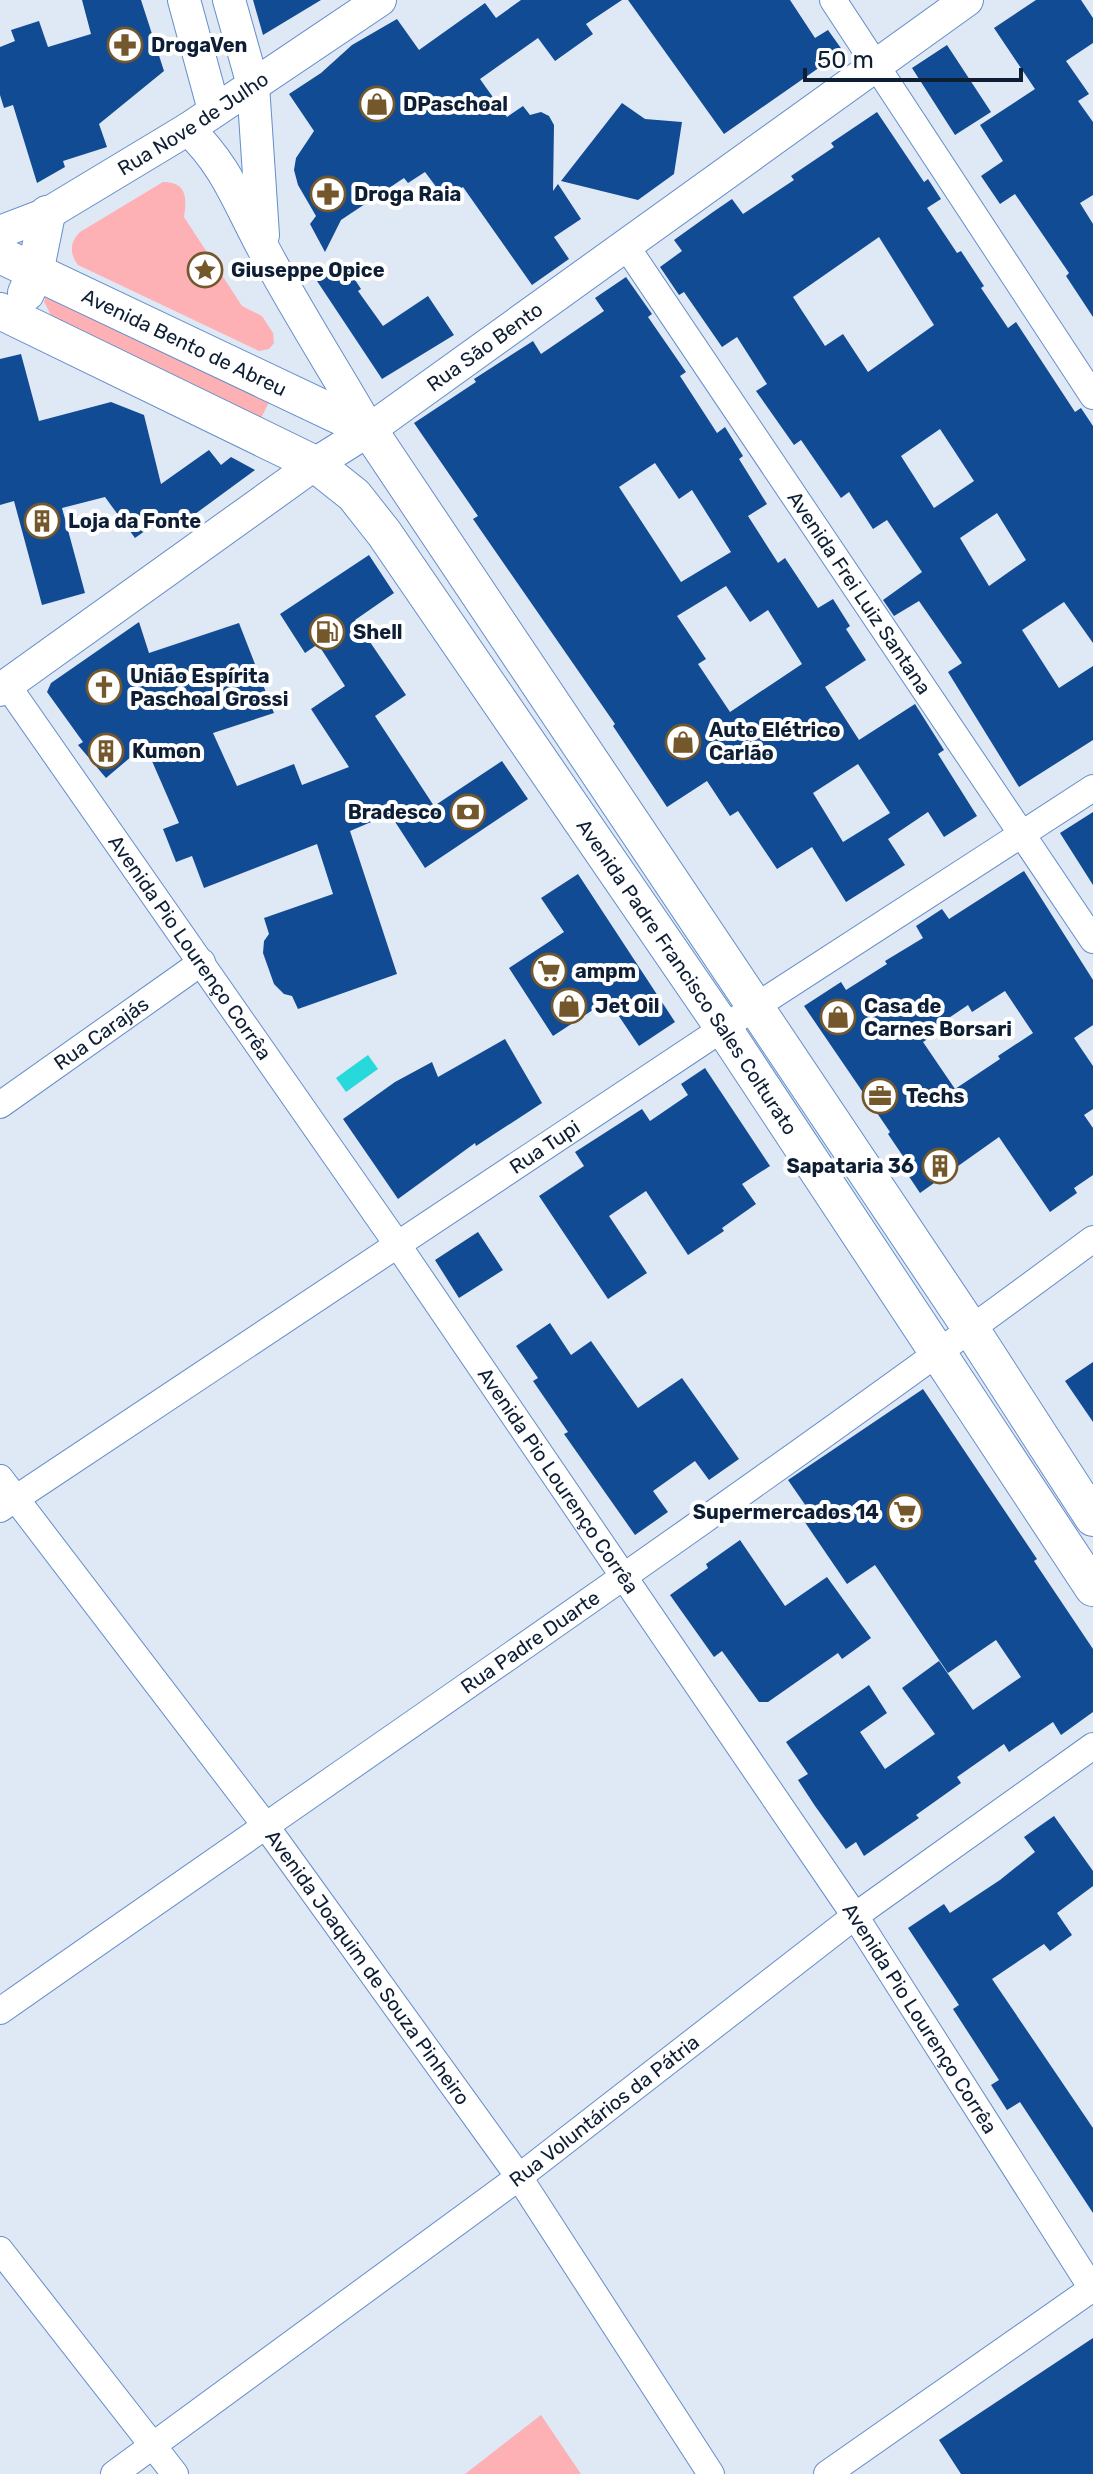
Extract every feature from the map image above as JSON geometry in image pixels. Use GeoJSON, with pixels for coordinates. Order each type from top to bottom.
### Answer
{"type":"FeatureCollection","features":[{"type":"Feature","properties":{"kind":"main road"},"geometry":{"type":"LineString","coordinates":[[47,214],[35,273],[8,314],[315,464]]}},
{"type":"Feature","properties":{"kind":"main road","name":"Avenida Bento de Abreu"},"geometry":{"type":"LineString","coordinates":[[0,255],[369,430]]}},
{"type":"Feature","properties":{"kind":"main road","name":"Avenida Padre Francisco Sales Colturato"},"geometry":{"type":"LineString","coordinates":[[369,430],[971,1329],[1093,1518]]}},
{"type":"Feature","properties":{"kind":"main road","name":"Avenida Padre Francisco Sales Colturato"},"geometry":{"type":"LineString","coordinates":[[315,464],[354,495],[384,533],[724,1029],[1093,1588]]}},
{"type":"Feature","properties":{"kind":"street"},"geometry":{"type":"LineString","coordinates":[[184,0],[214,110]]}},
{"type":"Feature","properties":{"kind":"street"},"geometry":{"type":"LineString","coordinates":[[229,0],[253,85],[263,250]]}},
{"type":"Feature","properties":{"kind":"street","name":"Rua Nove de Julho"},"geometry":{"type":"LineString","coordinates":[[0,232],[47,214],[188,129],[380,0]]}},
{"type":"Feature","properties":{"kind":"street"},"geometry":{"type":"LineString","coordinates":[[833,0],[1093,396]]}},
{"type":"Feature","properties":{"kind":"street","name":"Rua São Bento"},"geometry":{"type":"LineString","coordinates":[[3,687],[315,464],[369,430],[967,0]]}},
{"type":"Feature","properties":{"kind":"street"},"geometry":{"type":"LineString","coordinates":[[188,129],[210,150],[225,172],[263,250],[369,430]]}},
{"type":"Feature","properties":{"kind":"street","name":"Avenida Frei Luiz Santana"},"geometry":{"type":"LineString","coordinates":[[626,246],[1093,940]]}},
{"type":"Feature","properties":{"kind":"street","name":"Avenida Pio Lourenço Corrêa"},"geometry":{"type":"LineString","coordinates":[[3,687],[202,962],[855,1916],[1093,2289]]}},
{"type":"Feature","properties":{"kind":"street","name":"Rua Tupi"},"geometry":{"type":"LineString","coordinates":[[5,1495],[397,1244],[1093,788]]}},
{"type":"Feature","properties":{"kind":"street","name":"Rua Carajás"},"geometry":{"type":"LineString","coordinates":[[0,1105],[202,962]]}},
{"type":"Feature","properties":{"kind":"street","name":"Rua Padre Duarte"},"geometry":{"type":"LineString","coordinates":[[0,2011],[624,1577],[1093,1239]]}},
{"type":"Feature","properties":{"kind":"street","name":"Avenida Joaquim de Souza Pinheiro"},"geometry":{"type":"LineString","coordinates":[[5,1495],[265,1825],[519,2177],[711,2474]]}},
{"type":"Feature","properties":{"kind":"street","name":"Rua Voluntários da Pátria"},"geometry":{"type":"LineString","coordinates":[[114,2474],[519,2177],[855,1916],[1093,1746]]}},
{"type":"Feature","properties":{"kind":"street"},"geometry":{"type":"LineString","coordinates":[[0,2250],[175,2474]]}},
{"type":"Feature","properties":{"kind":"street"},"geometry":{"type":"LineString","coordinates":[[827,2474],[1093,2289]]}},
{"type":"Feature","properties":{"kind":"shaded area"},"geometry":{"type":"Polygon","coordinates":[[[163,182],[177,185],[184,192],[184,217],[242,306],[262,316],[273,333],[274,343],[269,349],[259,351],[75,261],[72,248],[80,232],[163,182]]]}},
{"type":"Feature","properties":{"kind":"shaded area"},"geometry":{"type":"Polygon","coordinates":[[[48,289],[273,395],[261,418],[54,321],[44,302],[48,289]]]}},
{"type":"Feature","properties":{"kind":"shaded area"},"geometry":{"type":"Polygon","coordinates":[[[541,2415],[581,2474],[465,2474],[541,2415]]]}},
{"type":"Feature","properties":{"kind":"water"},"geometry":{"type":"Polygon","coordinates":[[[368,1055],[378,1069],[346,1092],[336,1078],[368,1055]]]}},
{"type":"Feature","properties":{"kind":"building"},"geometry":{"type":"Polygon","coordinates":[[[82,0],[141,0],[164,71],[99,124],[107,147],[63,161],[65,167],[37,183],[13,105],[4,108],[0,95],[0,47],[15,41],[11,30],[39,21],[48,47],[91,34],[82,0]]]}},
{"type":"Feature","properties":{"kind":"building"},"geometry":{"type":"Polygon","coordinates":[[[253,0],[321,0],[263,35],[253,0]]]}},
{"type":"Feature","properties":{"kind":"building"},"geometry":{"type":"Polygon","coordinates":[[[521,0],[622,0],[586,24],[593,34],[555,61],[538,38],[480,79],[507,117],[523,106],[530,115],[541,112],[549,116],[554,125],[553,191],[558,184],[581,219],[554,237],[569,259],[532,285],[463,187],[446,200],[425,172],[408,183],[404,178],[341,220],[325,252],[310,224],[316,216],[298,185],[294,170],[296,158],[314,131],[289,94],[321,73],[352,45],[397,19],[419,50],[485,3],[496,18],[521,0]]]}},
{"type":"Feature","properties":{"kind":"building"},"geometry":{"type":"Polygon","coordinates":[[[628,0],[790,0],[815,38],[828,30],[843,51],[724,134],[628,0]]]}},
{"type":"Feature","properties":{"kind":"building"},"geometry":{"type":"Polygon","coordinates":[[[1036,0],[1081,0],[1093,18],[1093,43],[1066,61],[1089,94],[1078,101],[1093,122],[1093,195],[1080,203],[1093,224],[1093,317],[1066,276],[1069,273],[1015,194],[1000,204],[981,176],[1003,161],[980,125],[1035,89],[994,28],[1036,0]]]}},
{"type":"Feature","properties":{"kind":"building"},"geometry":{"type":"Polygon","coordinates":[[[947,45],[991,112],[955,135],[912,68],[947,45]]]}},
{"type":"Feature","properties":{"kind":"building"},"geometry":{"type":"Polygon","coordinates":[[[622,103],[645,119],[682,122],[674,174],[638,200],[561,181],[622,103]]]}},
{"type":"Feature","properties":{"kind":"building"},"geometry":{"type":"Polygon","coordinates":[[[877,112],[924,182],[928,179],[941,199],[927,208],[957,253],[961,251],[1008,328],[1016,322],[1075,412],[1081,408],[1093,426],[1093,643],[1064,602],[1022,630],[1059,688],[1093,666],[1093,740],[1019,787],[948,672],[962,663],[919,601],[894,616],[883,600],[922,572],[887,520],[873,529],[849,492],[841,498],[801,440],[794,445],[756,391],[767,384],[737,337],[722,347],[684,292],[679,295],[660,267],[682,251],[674,240],[732,199],[743,214],[794,180],[791,176],[834,147],[831,143],[877,112]],[[879,237],[793,297],[825,346],[843,334],[868,372],[934,325],[879,237]],[[940,429],[901,456],[934,508],[974,481],[940,429]],[[997,513],[960,538],[989,586],[1026,560],[997,513]]]}},
{"type":"Feature","properties":{"kind":"building"},"geometry":{"type":"Polygon","coordinates":[[[344,263],[361,289],[358,291],[383,326],[428,296],[454,335],[382,379],[317,281],[344,263]]]}},
{"type":"Feature","properties":{"kind":"building"},"geometry":{"type":"Polygon","coordinates":[[[626,277],[652,314],[648,317],[686,372],[680,376],[717,433],[725,427],[743,456],[739,459],[767,504],[748,516],[778,563],[785,558],[818,608],[833,599],[850,626],[846,629],[866,660],[825,687],[859,740],[915,704],[944,750],[938,754],[977,816],[944,837],[928,812],[888,839],[905,865],[846,902],[812,847],[777,869],[738,811],[730,816],[707,781],[667,807],[613,726],[615,724],[473,519],[478,516],[414,423],[533,341],[541,354],[604,311],[595,298],[626,277]],[[655,463],[619,487],[681,582],[731,552],[692,490],[679,499],[655,463]],[[726,586],[677,616],[706,659],[698,664],[730,712],[802,664],[768,610],[750,622],[726,586]],[[858,764],[813,793],[843,842],[890,813],[858,764]]]}},
{"type":"Feature","properties":{"kind":"building"},"geometry":{"type":"Polygon","coordinates":[[[21,354],[39,421],[111,402],[144,415],[161,484],[209,450],[221,465],[231,457],[255,470],[176,528],[167,515],[135,538],[105,497],[62,508],[85,593],[42,605],[14,501],[0,505],[0,359],[21,354]]]}},
{"type":"Feature","properties":{"kind":"building"},"geometry":{"type":"Polygon","coordinates":[[[369,555],[394,593],[355,620],[406,695],[375,716],[434,806],[502,761],[528,799],[425,868],[390,814],[350,831],[397,974],[298,1009],[292,996],[284,994],[274,984],[263,953],[264,941],[269,934],[264,918],[333,894],[317,844],[204,888],[192,856],[176,862],[163,829],[179,823],[145,745],[106,778],[78,745],[83,742],[47,692],[51,683],[139,622],[149,653],[239,623],[274,713],[213,733],[237,786],[294,764],[302,785],[349,767],[311,709],[345,686],[318,644],[305,653],[280,614],[369,555]]]}},
{"type":"Feature","properties":{"kind":"building"},"geometry":{"type":"Polygon","coordinates":[[[1093,812],[1093,885],[1060,833],[1093,812]]]}},
{"type":"Feature","properties":{"kind":"building"},"geometry":{"type":"Polygon","coordinates":[[[1024,871],[1093,980],[1093,1025],[1074,1038],[1093,1066],[1093,1109],[1084,1115],[1093,1128],[1093,1175],[1074,1188],[1077,1193],[1050,1212],[999,1137],[920,1193],[908,1175],[913,1171],[888,1134],[890,1132],[804,1006],[841,982],[846,990],[887,964],[885,961],[923,938],[916,926],[942,909],[949,919],[1024,871]],[[1005,991],[972,1012],[968,1005],[928,1032],[931,1037],[923,1042],[955,1089],[1033,1033],[1005,991]]]}},
{"type":"Feature","properties":{"kind":"building"},"geometry":{"type":"Polygon","coordinates":[[[578,874],[675,1022],[639,1046],[608,1000],[553,1036],[509,968],[564,932],[541,898],[578,874]]]}},
{"type":"Feature","properties":{"kind":"building"},"geometry":{"type":"Polygon","coordinates":[[[505,1039],[542,1103],[476,1146],[475,1143],[398,1199],[343,1119],[395,1082],[432,1062],[438,1077],[505,1039]]]}},
{"type":"Feature","properties":{"kind":"building"},"geometry":{"type":"Polygon","coordinates":[[[705,1068],[770,1166],[742,1184],[756,1204],[688,1255],[646,1191],[609,1216],[647,1273],[608,1299],[539,1196],[584,1166],[575,1152],[642,1109],[650,1121],[688,1095],[681,1084],[705,1068]]]}},
{"type":"Feature","properties":{"kind":"building"},"geometry":{"type":"Polygon","coordinates":[[[478,1232],[503,1270],[459,1298],[435,1260],[478,1232]]]}},
{"type":"Feature","properties":{"kind":"building"},"geometry":{"type":"Polygon","coordinates":[[[550,1323],[571,1355],[591,1341],[638,1408],[682,1378],[739,1459],[709,1480],[695,1461],[653,1491],[668,1512],[635,1535],[564,1434],[568,1432],[533,1381],[538,1378],[516,1346],[550,1323]]]}},
{"type":"Feature","properties":{"kind":"building"},"geometry":{"type":"Polygon","coordinates":[[[1093,1362],[1093,1422],[1065,1381],[1093,1362]]]}},
{"type":"Feature","properties":{"kind":"building"},"geometry":{"type":"Polygon","coordinates":[[[923,1389],[1093,1649],[1093,1712],[1061,1735],[1053,1722],[1009,1752],[1004,1744],[957,1777],[961,1783],[916,1815],[919,1818],[864,1856],[856,1842],[846,1849],[815,1806],[798,1780],[808,1774],[786,1742],[869,1685],[887,1713],[860,1732],[885,1769],[935,1734],[902,1688],[939,1661],[973,1710],[1021,1677],[996,1640],[948,1673],[875,1565],[847,1584],[800,1515],[808,1509],[788,1480],[923,1389]]]}},
{"type":"Feature","properties":{"kind":"building"},"geometry":{"type":"Polygon","coordinates":[[[740,1540],[785,1606],[827,1577],[871,1638],[842,1659],[838,1653],[768,1702],[759,1702],[722,1651],[714,1657],[670,1595],[740,1540]]]}},
{"type":"Feature","properties":{"kind":"building"},"geometry":{"type":"Polygon","coordinates":[[[1054,1816],[1093,1871],[1093,1886],[1057,1913],[1072,1935],[1050,1951],[1044,1944],[992,1979],[1093,2128],[1093,2213],[1020,2102],[1007,2110],[991,2085],[999,2080],[953,2009],[959,2005],[908,1928],[944,1904],[950,1913],[1000,1880],[1035,1852],[1024,1837],[1054,1816]]]}},
{"type":"Feature","properties":{"kind":"building"},"geometry":{"type":"Polygon","coordinates":[[[1093,2338],[1093,2474],[961,2474],[939,2440],[1093,2338]]]}},
{"type":"Feature","properties":{"kind":"place","name":"DrogaVen"},"geometry":{"type":"Point","coordinates":[125,45]}},
{"type":"Feature","properties":{"kind":"place","name":"DPaschoal"},"geometry":{"type":"Point","coordinates":[377,104]}},
{"type":"Feature","properties":{"kind":"place","name":"Droga Raia"},"geometry":{"type":"Point","coordinates":[328,194]}},
{"type":"Feature","properties":{"kind":"place","name":"Giuseppe Opice"},"geometry":{"type":"Point","coordinates":[205,270]}},
{"type":"Feature","properties":{"kind":"place","name":"Loja da Fonte"},"geometry":{"type":"Point","coordinates":[42,521]}},
{"type":"Feature","properties":{"kind":"place","name":"Shell"},"geometry":{"type":"Point","coordinates":[327,632]}},
{"type":"Feature","properties":{"kind":"place","name":"União Espírita Paschoal Grossi"},"geometry":{"type":"Point","coordinates":[104,687]}},
{"type":"Feature","properties":{"kind":"place","name":"Auto Elétrico Carlão"},"geometry":{"type":"Point","coordinates":[683,742]}},
{"type":"Feature","properties":{"kind":"place","name":"Kumon"},"geometry":{"type":"Point","coordinates":[106,751]}},
{"type":"Feature","properties":{"kind":"place","name":"Bradesco"},"geometry":{"type":"Point","coordinates":[468,812]}},
{"type":"Feature","properties":{"kind":"place","name":"ampm"},"geometry":{"type":"Point","coordinates":[549,971]}},
{"type":"Feature","properties":{"kind":"place","name":"Jet Oil"},"geometry":{"type":"Point","coordinates":[569,1006]}},
{"type":"Feature","properties":{"kind":"place","name":"Casa de Carnes Borsari"},"geometry":{"type":"Point","coordinates":[838,1017]}},
{"type":"Feature","properties":{"kind":"place","name":"Techs"},"geometry":{"type":"Point","coordinates":[880,1096]}},
{"type":"Feature","properties":{"kind":"place","name":"Sapataria 36"},"geometry":{"type":"Point","coordinates":[940,1166]}},
{"type":"Feature","properties":{"kind":"place","name":"Supermercados 14"},"geometry":{"type":"Point","coordinates":[905,1512]}}]}
